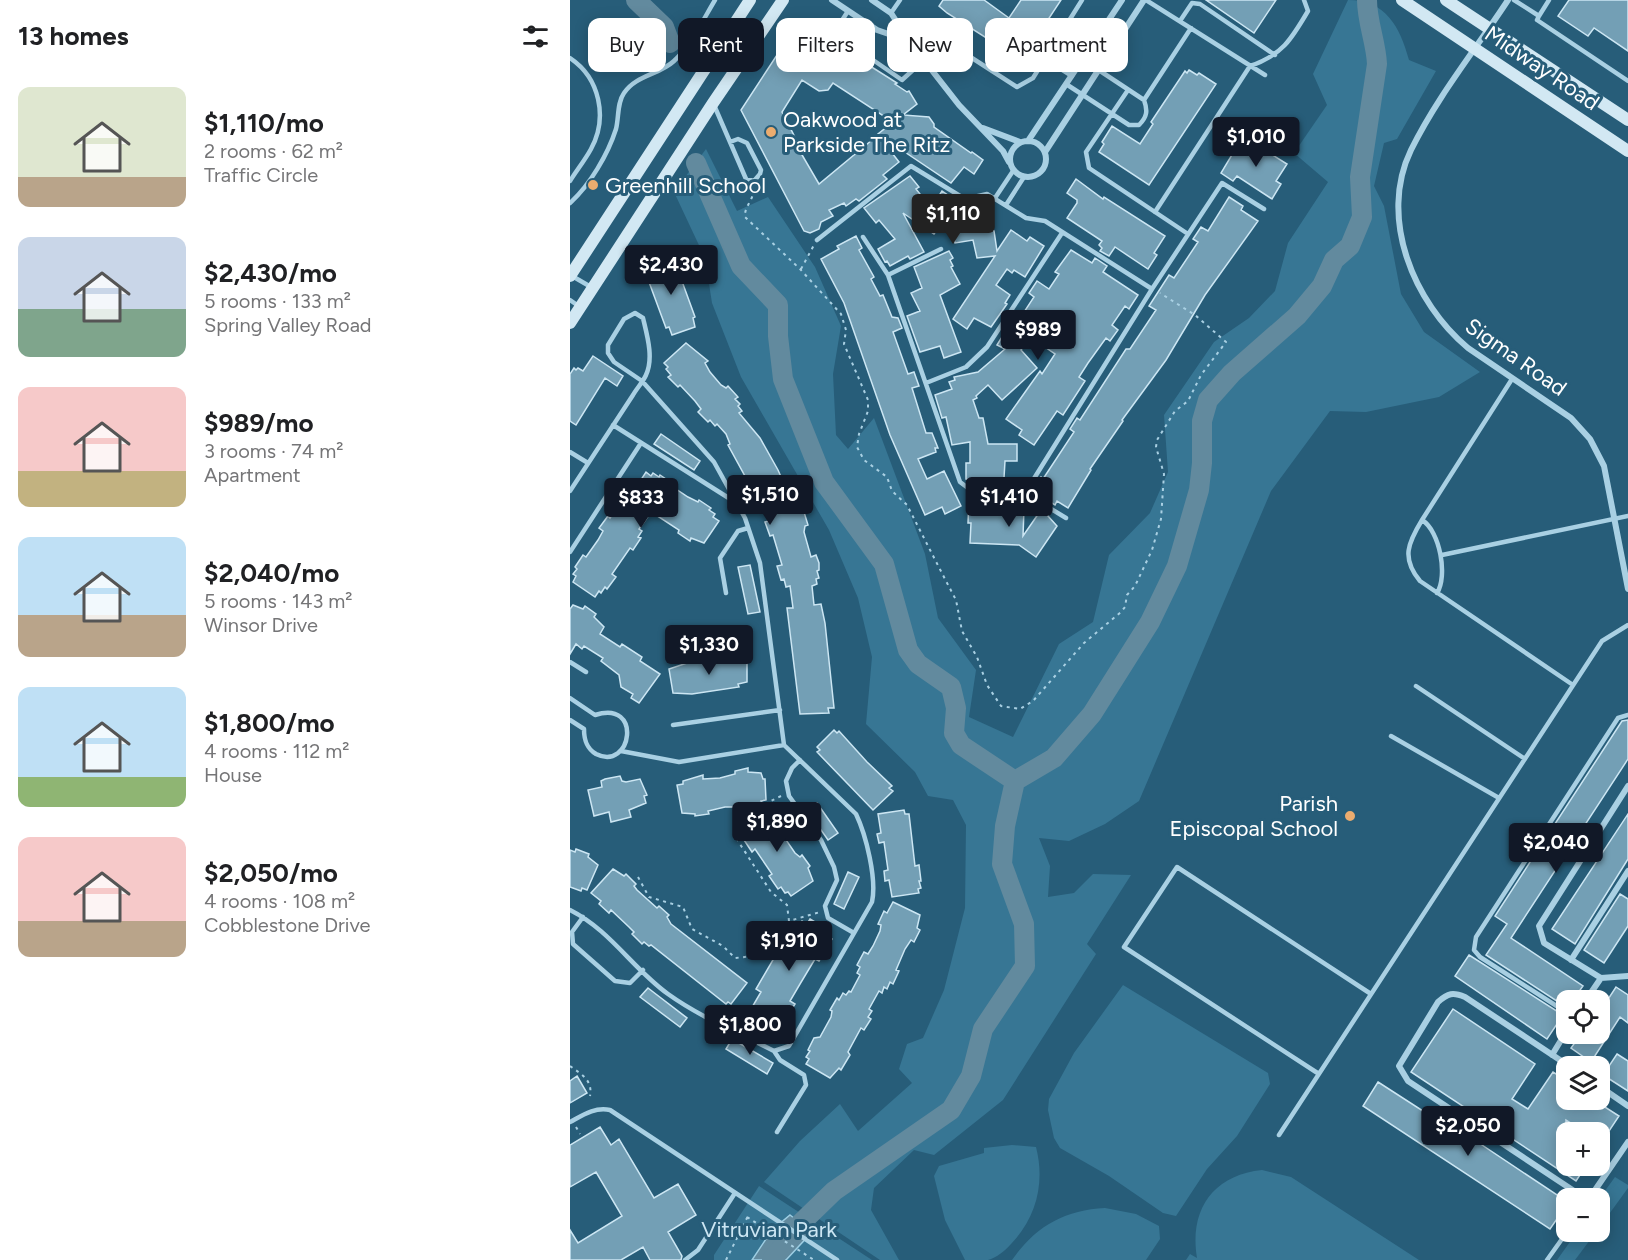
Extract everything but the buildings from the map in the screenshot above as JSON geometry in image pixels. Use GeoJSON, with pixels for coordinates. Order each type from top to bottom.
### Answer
{"type":"FeatureCollection","features":[{"type":"Feature","properties":{"kind":"main road"},"geometry":{"type":"LineString","coordinates":[[570,275],[750,0]]}},
{"type":"Feature","properties":{"kind":"main road"},"geometry":{"type":"LineString","coordinates":[[570,323],[575,304],[592,288],[712,103],[783,0]]}},
{"type":"Feature","properties":{"kind":"main road","name":"Midway Road"},"geometry":{"type":"LineString","coordinates":[[1402,0],[1628,151]]}},
{"type":"Feature","properties":{"kind":"main road","name":"Midway Road"},"geometry":{"type":"LineString","coordinates":[[1446,0],[1628,120]]}},
{"type":"Feature","properties":{"kind":"street"},"geometry":{"type":"LineString","coordinates":[[832,0],[877,30],[887,33]]}},
{"type":"Feature","properties":{"kind":"street"},"geometry":{"type":"LineString","coordinates":[[872,0],[891,13],[894,18]]}},
{"type":"Feature","properties":{"kind":"street"},"geometry":{"type":"LineString","coordinates":[[1110,18],[1122,0]]}},
{"type":"Feature","properties":{"kind":"street"},"geometry":{"type":"LineString","coordinates":[[1128,25],[1145,0]]}},
{"type":"Feature","properties":{"kind":"street","name":"Sigma Road"},"geometry":{"type":"LineString","coordinates":[[1508,0],[1410,152],[1401,184],[1401,222],[1412,273],[1440,322],[1467,348],[1571,417],[1590,439],[1604,466],[1628,589]]}},
{"type":"Feature","properties":{"kind":"street"},"geometry":{"type":"LineString","coordinates":[[933,72],[959,105],[1003,151],[1014,171],[1024,177],[1036,176],[1041,172],[1046,161],[1039,144],[1028,141],[1020,142],[980,126]]}},
{"type":"Feature","properties":{"kind":"street"},"geometry":{"type":"LineString","coordinates":[[1028,141],[1074,72]]}},
{"type":"Feature","properties":{"kind":"street"},"geometry":{"type":"LineString","coordinates":[[1044,152],[1097,72]]}},
{"type":"Feature","properties":{"kind":"street"},"geometry":{"type":"LineString","coordinates":[[1009,162],[1011,151],[1020,142]]}},
{"type":"Feature","properties":{"kind":"street"},"geometry":{"type":"LineString","coordinates":[[1628,786],[1539,926],[1544,943],[1602,978],[1628,976]]}},
{"type":"Feature","properties":{"kind":"street"},"geometry":{"type":"LineString","coordinates":[[1571,960],[1628,871]]}},
{"type":"Feature","properties":{"kind":"street"},"geometry":{"type":"LineString","coordinates":[[1593,990],[1602,978]]}},
{"type":"Feature","properties":{"kind":"street"},"geometry":{"type":"LineString","coordinates":[[1556,1057],[1465,997],[1454,993],[1438,1002],[1399,1066],[1408,1081],[1569,1188]]}},
{"type":"Feature","properties":{"kind":"street"},"geometry":{"type":"LineString","coordinates":[[1552,1054],[1558,1044]]}},
{"type":"Feature","properties":{"kind":"street"},"geometry":{"type":"LineString","coordinates":[[1610,1094],[1628,1106]]}},
{"type":"Feature","properties":{"kind":"street"},"geometry":{"type":"LineString","coordinates":[[1596,1188],[1628,1142]]}},
{"type":"Feature","properties":{"kind":"lane"},"geometry":{"type":"LineString","coordinates":[[570,202],[583,189],[605,154],[617,125],[619,103],[624,93],[634,83],[675,61],[715,0]]}},
{"type":"Feature","properties":{"kind":"lane"},"geometry":{"type":"LineString","coordinates":[[891,13],[900,0]]}},
{"type":"Feature","properties":{"kind":"lane"},"geometry":{"type":"LineString","coordinates":[[1071,18],[1082,0]]}},
{"type":"Feature","properties":{"kind":"lane"},"geometry":{"type":"LineString","coordinates":[[1145,0],[1265,75]]}},
{"type":"Feature","properties":{"kind":"lane"},"geometry":{"type":"LineString","coordinates":[[1155,212],[1250,66],[1270,59],[1288,43],[1308,12],[1304,0]]}},
{"type":"Feature","properties":{"kind":"lane"},"geometry":{"type":"LineString","coordinates":[[1514,0],[1539,16]]}},
{"type":"Feature","properties":{"kind":"lane"},"geometry":{"type":"LineString","coordinates":[[1549,0],[1537,20],[1628,81]]}},
{"type":"Feature","properties":{"kind":"lane"},"geometry":{"type":"LineString","coordinates":[[1180,21],[1192,3],[1200,4],[1275,55]]}},
{"type":"Feature","properties":{"kind":"lane"},"geometry":{"type":"LineString","coordinates":[[848,11],[834,33],[887,70]]}},
{"type":"Feature","properties":{"kind":"lane"},"geometry":{"type":"LineString","coordinates":[[1144,100],[1191,28]]}},
{"type":"Feature","properties":{"kind":"lane"},"geometry":{"type":"LineString","coordinates":[[570,58],[578,63],[590,77],[598,93],[600,112],[597,134],[591,149],[570,181]]}},
{"type":"Feature","properties":{"kind":"lane"},"geometry":{"type":"LineString","coordinates":[[890,72],[902,80],[911,72]]}},
{"type":"Feature","properties":{"kind":"lane"},"geometry":{"type":"LineString","coordinates":[[994,72],[1017,87],[1033,78],[1037,72]]}},
{"type":"Feature","properties":{"kind":"lane"},"geometry":{"type":"LineString","coordinates":[[1066,72],[1072,76]]}},
{"type":"Feature","properties":{"kind":"lane"},"geometry":{"type":"LineString","coordinates":[[1066,84],[1129,124],[1139,125],[1148,110],[1144,100],[1101,72]]}},
{"type":"Feature","properties":{"kind":"lane"},"geometry":{"type":"LineString","coordinates":[[1128,90],[1086,152],[1089,168],[1188,234]]}},
{"type":"Feature","properties":{"kind":"lane"},"geometry":{"type":"LineString","coordinates":[[712,103],[746,179],[754,181],[761,170],[747,143],[738,139],[730,142]]}},
{"type":"Feature","properties":{"kind":"lane"},"geometry":{"type":"LineString","coordinates":[[817,240],[911,166],[964,199],[987,194],[1026,218],[1045,221],[1152,289]]}},
{"type":"Feature","properties":{"kind":"lane"},"geometry":{"type":"LineString","coordinates":[[996,198],[1014,171]]}},
{"type":"Feature","properties":{"kind":"lane"},"geometry":{"type":"LineString","coordinates":[[1006,205],[1024,177]]}},
{"type":"Feature","properties":{"kind":"lane"},"geometry":{"type":"LineString","coordinates":[[1025,493],[1152,289],[1222,183],[1264,210]]}},
{"type":"Feature","properties":{"kind":"lane"},"geometry":{"type":"LineString","coordinates":[[926,383],[966,367],[987,347],[1062,233]]}},
{"type":"Feature","properties":{"kind":"lane"},"geometry":{"type":"LineString","coordinates":[[863,237],[888,275],[960,482],[972,491],[1025,493],[1066,518]]}},
{"type":"Feature","properties":{"kind":"lane"},"geometry":{"type":"LineString","coordinates":[[888,275],[941,249]]}},
{"type":"Feature","properties":{"kind":"lane"},"geometry":{"type":"LineString","coordinates":[[570,275],[592,288]]}},
{"type":"Feature","properties":{"kind":"lane"},"geometry":{"type":"LineString","coordinates":[[570,491],[613,425],[642,381],[647,374],[649,350],[643,318],[635,313],[624,319],[608,345],[608,353],[614,362],[642,381],[714,462],[737,504],[760,563],[784,745],[856,814],[862,826],[875,890],[872,902],[789,1046],[774,1051]]}},
{"type":"Feature","properties":{"kind":"lane"},"geometry":{"type":"LineString","coordinates":[[1512,379],[1411,538],[1407,552],[1413,572],[1420,581],[1573,685]]}},
{"type":"Feature","properties":{"kind":"lane"},"geometry":{"type":"LineString","coordinates":[[613,425],[737,504]]}},
{"type":"Feature","properties":{"kind":"lane"},"geometry":{"type":"LineString","coordinates":[[570,552],[641,443]]}},
{"type":"Feature","properties":{"kind":"lane"},"geometry":{"type":"LineString","coordinates":[[570,452],[588,463]]}},
{"type":"Feature","properties":{"kind":"lane"},"geometry":{"type":"LineString","coordinates":[[1442,555],[1628,516]]}},
{"type":"Feature","properties":{"kind":"lane"},"geometry":{"type":"LineString","coordinates":[[1422,520],[1427,523],[1442,555],[1442,586],[1437,593]]}},
{"type":"Feature","properties":{"kind":"lane"},"geometry":{"type":"LineString","coordinates":[[726,593],[720,558],[738,531],[748,528]]}},
{"type":"Feature","properties":{"kind":"lane"},"geometry":{"type":"LineString","coordinates":[[1280,1135],[1602,641],[1628,625]]}},
{"type":"Feature","properties":{"kind":"lane"},"geometry":{"type":"LineString","coordinates":[[570,662],[586,672]]}},
{"type":"Feature","properties":{"kind":"lane"},"geometry":{"type":"LineString","coordinates":[[1416,686],[1525,759]]}},
{"type":"Feature","properties":{"kind":"lane"},"geometry":{"type":"LineString","coordinates":[[570,698],[595,715],[604,712],[621,717],[628,734],[626,743],[621,751],[613,755],[603,756],[595,753],[588,747],[584,738],[584,729],[570,720]]}},
{"type":"Feature","properties":{"kind":"lane"},"geometry":{"type":"LineString","coordinates":[[673,724],[780,710]]}},
{"type":"Feature","properties":{"kind":"lane"},"geometry":{"type":"LineString","coordinates":[[1556,1006],[1480,957],[1474,950],[1476,937],[1618,718],[1628,715]]}},
{"type":"Feature","properties":{"kind":"lane"},"geometry":{"type":"LineString","coordinates":[[1391,736],[1499,798]]}},
{"type":"Feature","properties":{"kind":"lane"},"geometry":{"type":"LineString","coordinates":[[621,751],[679,762],[784,745]]}},
{"type":"Feature","properties":{"kind":"lane"},"geometry":{"type":"LineString","coordinates":[[800,760],[792,768],[786,781],[789,792],[821,840],[834,867],[837,880],[825,906],[828,918],[854,933]]}},
{"type":"Feature","properties":{"kind":"lane"},"geometry":{"type":"LineString","coordinates":[[1319,1074],[1124,947],[1177,867],[1371,994]]}},
{"type":"Feature","properties":{"kind":"lane"},"geometry":{"type":"LineString","coordinates":[[570,910],[596,926],[666,993],[693,1010],[774,1051],[780,1060],[804,1075],[806,1085],[777,1132]]}},
{"type":"Feature","properties":{"kind":"lane"},"geometry":{"type":"LineString","coordinates":[[583,917],[572,933],[573,944],[615,981],[630,983],[643,970]]}},
{"type":"Feature","properties":{"kind":"lane"},"geometry":{"type":"LineString","coordinates":[[570,1122],[590,1111],[603,1108],[610,1110],[837,1260]]}},
{"type":"Feature","properties":{"kind":"lane"},"geometry":{"type":"LineString","coordinates":[[685,1260],[698,1250],[735,1193]]}},
{"type":"Feature","properties":{"kind":"lane"},"geometry":{"type":"LineString","coordinates":[[1547,1260],[1560,1242]]}},
{"type":"Feature","properties":{"kind":"path"},"geometry":{"type":"LineString","coordinates":[[754,181],[753,200],[744,212],[745,218],[800,269],[842,314],[846,330],[844,344],[867,400],[868,411],[859,434],[857,447],[864,460],[886,477],[892,491],[907,505],[956,600],[962,631],[987,685],[1001,706],[1010,709],[1020,709],[1033,701],[1077,650],[1125,607],[1127,595],[1140,576],[1152,550],[1161,519],[1164,474],[1156,447],[1157,440],[1175,411],[1188,401],[1201,375],[1226,342],[1195,315],[1152,289]]}},
{"type":"Feature","properties":{"kind":"path"},"geometry":{"type":"LineString","coordinates":[[800,269],[817,240]]}},
{"type":"Feature","properties":{"kind":"path"},"geometry":{"type":"LineString","coordinates":[[789,792],[745,814],[735,831],[738,841],[771,892],[787,905],[789,921]]}},
{"type":"Feature","properties":{"kind":"path"},"geometry":{"type":"LineString","coordinates":[[638,877],[649,897],[683,907],[692,929],[723,946],[735,958],[764,955],[789,921],[810,917],[826,910]]}},
{"type":"Feature","properties":{"kind":"path"},"geometry":{"type":"LineString","coordinates":[[570,1066],[588,1080],[591,1088],[590,1096]]}},
{"type":"Feature","properties":{"kind":"path"},"geometry":{"type":"LineString","coordinates":[[576,1127],[580,1134]]}},
{"type":"Feature","properties":{"kind":"path"},"geometry":{"type":"LineString","coordinates":[[726,1260],[748,1215],[814,1260]]}},
{"type":"Feature","properties":{"kind":"green space"},"geometry":{"type":"Polygon","coordinates":[[[1348,0],[1361,1],[1382,10],[1396,27],[1409,60],[1436,71],[1397,139],[1384,143],[1374,186],[1384,206],[1401,294],[1424,332],[1480,372],[1439,397],[1366,412],[1330,411],[1271,491],[1139,801],[1105,824],[1069,841],[1039,838],[1050,866],[1048,897],[1074,893],[1093,874],[1131,875],[1087,944],[1096,954],[1003,1100],[934,1155],[914,1150],[874,1188],[871,1210],[899,1260],[880,1260],[764,1182],[800,1141],[840,1104],[858,1131],[912,1083],[899,1069],[907,1044],[923,1038],[944,990],[965,908],[966,825],[953,800],[928,796],[915,772],[866,724],[872,657],[858,598],[829,530],[741,377],[712,303],[705,258],[674,192],[706,149],[737,211],[768,197],[815,267],[841,326],[833,374],[836,435],[848,449],[874,418],[925,554],[938,618],[976,670],[969,717],[1013,737],[1059,644],[1093,622],[1109,555],[1150,513],[1168,472],[1164,415],[1214,342],[1249,318],[1275,291],[1288,243],[1328,182],[1294,153],[1327,105],[1313,74],[1348,0]]]}},
{"type":"Feature","properties":{"kind":"green space"},"geometry":{"type":"Polygon","coordinates":[[[1123,985],[1268,1073],[1270,1084],[1237,1136],[1207,1169],[1176,1216],[1163,1213],[1109,1176],[1060,1148],[1054,1138],[1048,1110],[1049,1099],[1074,1053],[1123,985]]]}},
{"type":"Feature","properties":{"kind":"green space"},"geometry":{"type":"Polygon","coordinates":[[[1012,1145],[1036,1147],[1040,1173],[1033,1211],[1020,1234],[1001,1254],[988,1260],[965,1260],[945,1220],[934,1176],[939,1166],[984,1153],[984,1148],[1012,1145]]]}},
{"type":"Feature","properties":{"kind":"green space"},"geometry":{"type":"Polygon","coordinates":[[[1262,1170],[1291,1177],[1419,1260],[1186,1260],[1190,1254],[1197,1258],[1195,1241],[1197,1225],[1201,1210],[1208,1198],[1230,1179],[1262,1170]]]}},
{"type":"Feature","properties":{"kind":"green space"},"geometry":{"type":"Polygon","coordinates":[[[1615,1177],[1628,1185],[1610,1213],[1610,1188],[1607,1188],[1615,1177]]]}},
{"type":"Feature","properties":{"kind":"green space","name":"Vitruvian Park"},"geometry":{"type":"Polygon","coordinates":[[[759,1186],[872,1260],[714,1260],[714,1255],[759,1186]]]}},
{"type":"Feature","properties":{"kind":"green space"},"geometry":{"type":"Polygon","coordinates":[[[1105,1208],[1136,1214],[1159,1226],[1160,1239],[1146,1260],[1012,1260],[1030,1238],[1052,1222],[1076,1212],[1105,1208]]]}},
{"type":"Feature","properties":{"kind":"green space"},"geometry":{"type":"Polygon","coordinates":[[[1570,1242],[1588,1242],[1575,1260],[1557,1260],[1570,1242]]]}},
{"type":"Feature","properties":{"kind":"shaded area"},"geometry":{"type":"Polygon","coordinates":[[[790,1215],[812,1232],[786,1260],[752,1260],[772,1230],[790,1215]]]}},
{"type":"Feature","properties":{"kind":"waterway"},"geometry":{"type":"LineString","coordinates":[[636,0],[664,27],[670,43]]}},
{"type":"Feature","properties":{"kind":"waterway"},"geometry":{"type":"LineString","coordinates":[[772,1260],[801,1223],[834,1191],[951,1110],[971,1076],[983,1029],[1025,966],[1024,924],[1002,864],[1005,826],[1015,781],[1054,758],[1092,714],[1150,622],[1177,566],[1199,490],[1202,463],[1202,421],[1208,400],[1232,373],[1297,316],[1322,286],[1334,260],[1350,246],[1362,217],[1360,177],[1377,64],[1367,0]]}},
{"type":"Feature","properties":{"kind":"waterway"},"geometry":{"type":"LineString","coordinates":[[696,163],[741,266],[778,305],[778,336],[783,379],[824,482],[884,564],[908,650],[918,664],[951,687],[956,708],[954,733],[961,745],[1015,781]]}},
{"type":"Feature","properties":{"kind":"place","name":"Oakwood at Parkside The Ritz"},"geometry":{"type":"Point","coordinates":[771,132]}},
{"type":"Feature","properties":{"kind":"place","name":"Greenhill School"},"geometry":{"type":"Point","coordinates":[593,185]}},
{"type":"Feature","properties":{"kind":"place","name":"Parish Episcopal School"},"geometry":{"type":"Point","coordinates":[1350,816]}}]}
